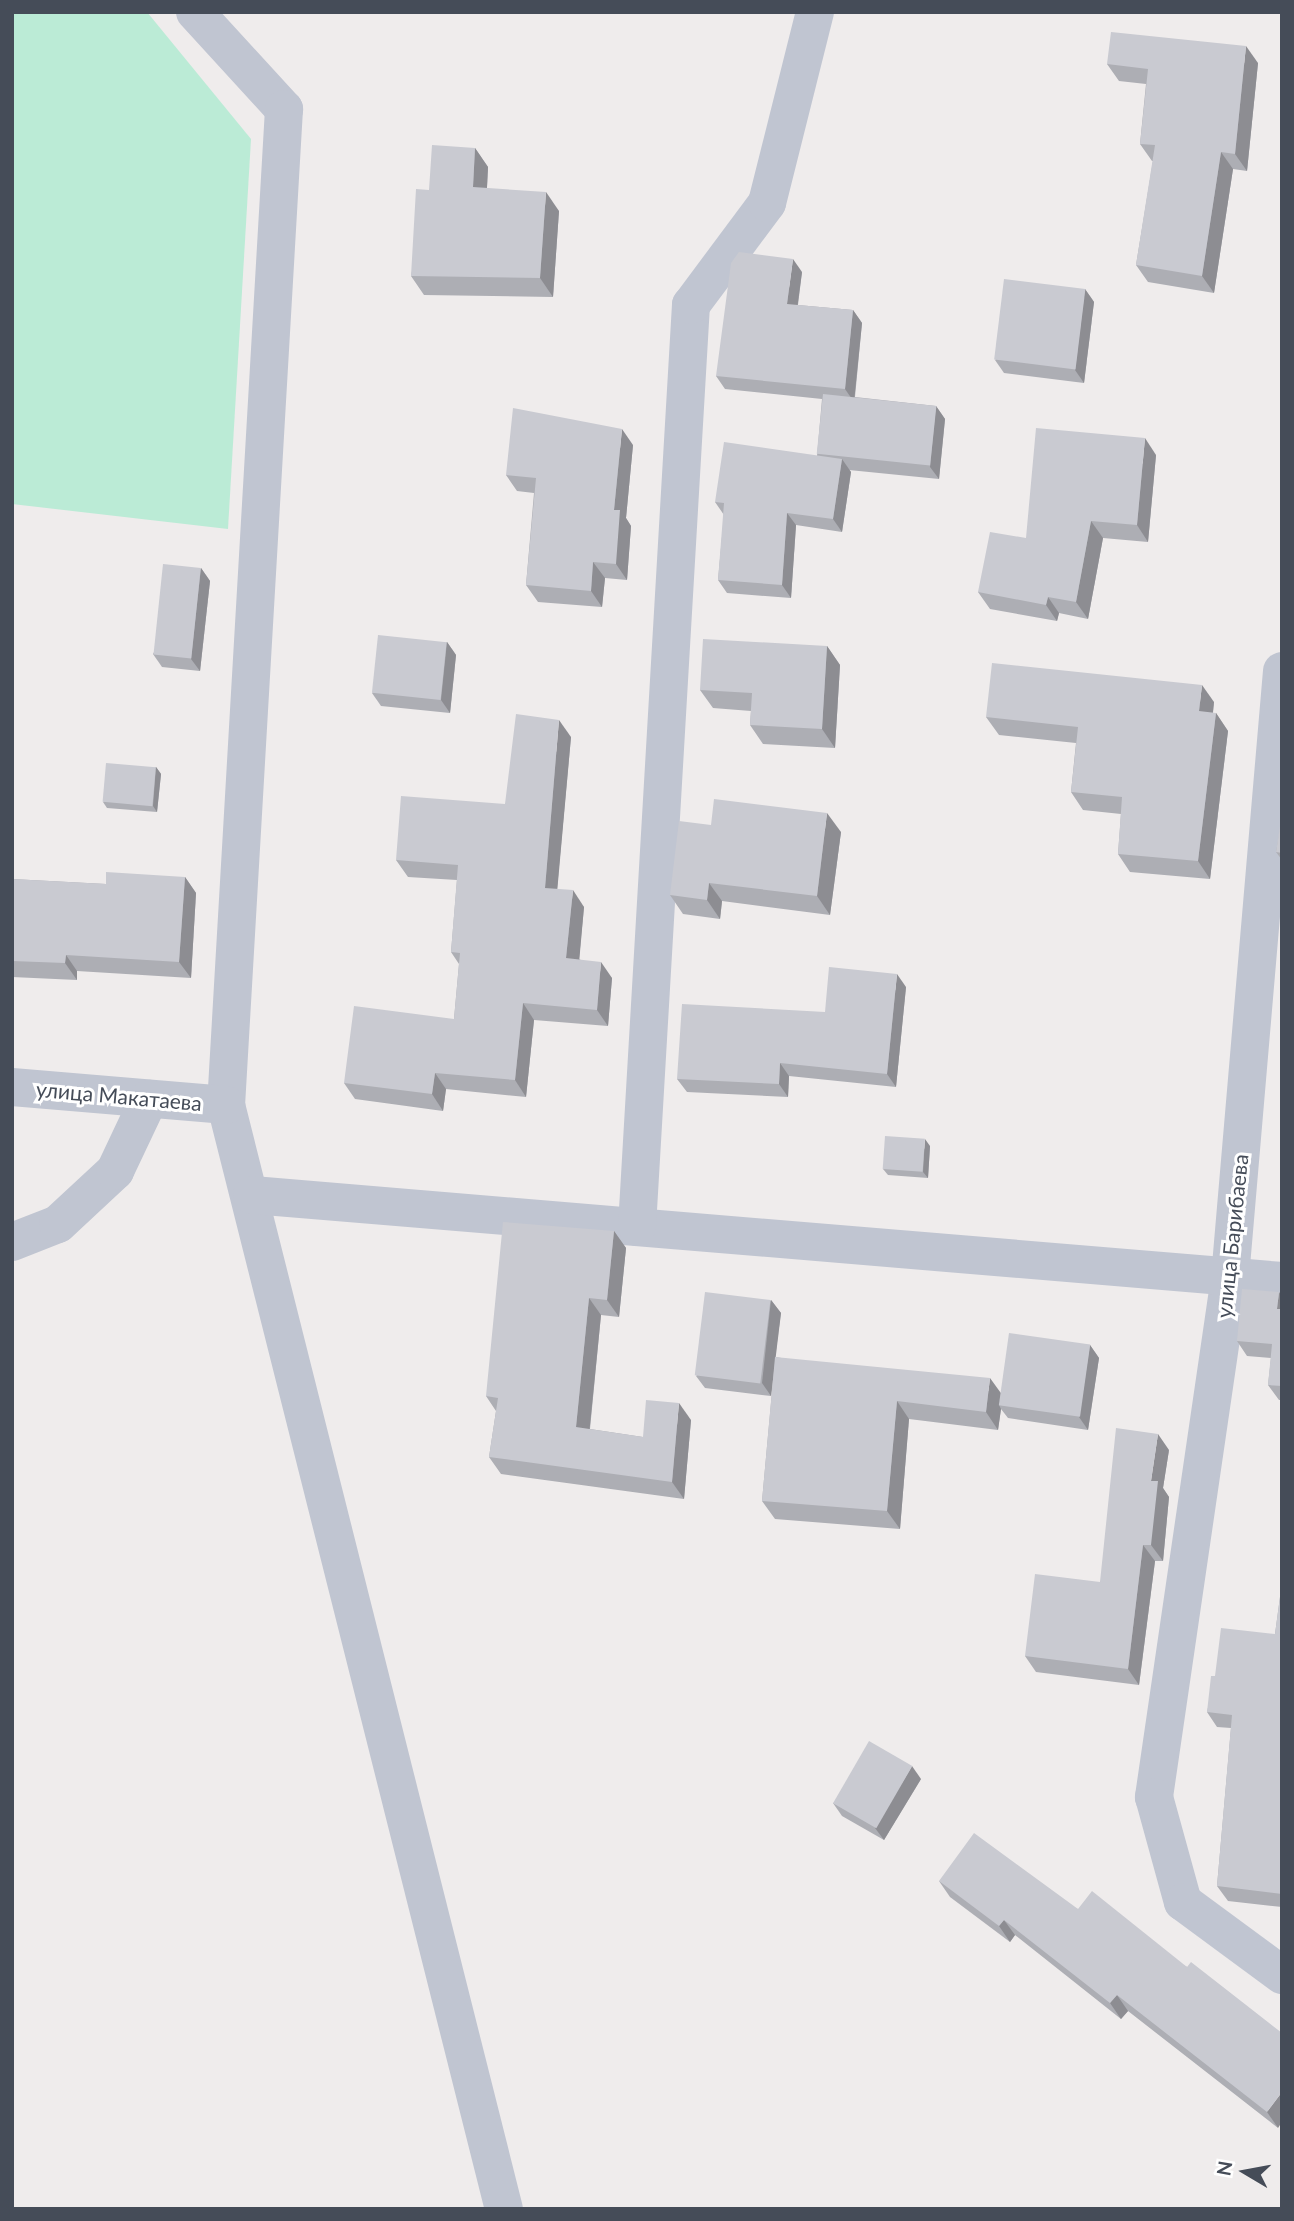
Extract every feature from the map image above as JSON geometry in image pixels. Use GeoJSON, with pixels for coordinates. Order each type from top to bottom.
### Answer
{"type":"FeatureCollection","features":[{"type":"Feature","properties":{"kind":"street"},"geometry":{"type":"LineString","coordinates":[[195,12],[284,109],[226,1105],[252,1195],[504,2209]]}},
{"type":"Feature","properties":{"kind":"street"},"geometry":{"type":"LineString","coordinates":[[637,1227],[691,305],[767,203],[815,12]]}},
{"type":"Feature","properties":{"kind":"street","name":"улица Барибаева"},"geometry":{"type":"LineString","coordinates":[[1282,671],[1230,1277],[1154,1797],[1183,1902],[1282,1975]]}},
{"type":"Feature","properties":{"kind":"street","name":"улица Макатаева"},"geometry":{"type":"LineString","coordinates":[[12,1087],[226,1105]]}},
{"type":"Feature","properties":{"kind":"street"},"geometry":{"type":"LineString","coordinates":[[12,1242],[58,1224],[115,1171],[149,1099]]}},
{"type":"Feature","properties":{"kind":"street"},"geometry":{"type":"LineString","coordinates":[[252,1195],[1282,1281]]}},
{"type":"Feature","properties":{"kind":"green space"},"geometry":{"type":"Polygon","coordinates":[[[12,12],[147,12],[251,139],[228,529],[12,504],[12,12]]]}},
{"type":"Feature","properties":{"kind":"building"},"geometry":{"type":"Polygon","coordinates":[[[1111,32],[1246,46],[1235,154],[1221,152],[1202,276],[1136,265],[1155,145],[1140,144],[1148,69],[1107,64],[1111,32]]]}},
{"type":"Feature","properties":{"kind":"building"},"geometry":{"type":"Polygon","coordinates":[[[432,145],[475,148],[473,187],[546,192],[540,278],[411,276],[416,189],[429,190],[432,145]]]}},
{"type":"Feature","properties":{"kind":"building"},"geometry":{"type":"Polygon","coordinates":[[[739,252],[793,259],[787,304],[853,310],[845,389],[716,376],[731,263],[739,252]]]}},
{"type":"Feature","properties":{"kind":"building"},"geometry":{"type":"Polygon","coordinates":[[[1004,279],[1085,289],[1076,369],[994,359],[1004,279]]]}},
{"type":"Feature","properties":{"kind":"building"},"geometry":{"type":"Polygon","coordinates":[[[823,394],[936,406],[930,466],[817,454],[823,394]]]}},
{"type":"Feature","properties":{"kind":"building"},"geometry":{"type":"Polygon","coordinates":[[[513,408],[622,429],[614,510],[620,510],[616,564],[593,562],[591,591],[526,585],[536,478],[506,475],[513,408]]]}},
{"type":"Feature","properties":{"kind":"building"},"geometry":{"type":"Polygon","coordinates":[[[1036,428],[1145,438],[1137,525],[1091,521],[1076,602],[1048,597],[1046,605],[978,592],[990,532],[1026,538],[1036,428]]]}},
{"type":"Feature","properties":{"kind":"building"},"geometry":{"type":"Polygon","coordinates":[[[724,442],[842,459],[833,519],[787,513],[782,585],[718,580],[724,503],[715,502],[724,442]]]}},
{"type":"Feature","properties":{"kind":"building"},"geometry":{"type":"Polygon","coordinates":[[[163,564],[201,568],[191,658],[153,655],[163,564]]]}},
{"type":"Feature","properties":{"kind":"building"},"geometry":{"type":"Polygon","coordinates":[[[378,635],[447,642],[441,700],[372,693],[378,635]]]}},
{"type":"Feature","properties":{"kind":"building"},"geometry":{"type":"Polygon","coordinates":[[[703,639],[827,646],[822,729],[750,725],[752,693],[700,690],[703,639]]]}},
{"type":"Feature","properties":{"kind":"building"},"geometry":{"type":"Polygon","coordinates":[[[992,663],[1202,685],[1199,711],[1216,713],[1198,861],[1118,854],[1122,797],[1071,792],[1078,727],[986,717],[992,663]]]}},
{"type":"Feature","properties":{"kind":"building"},"geometry":{"type":"Polygon","coordinates":[[[516,714],[559,720],[545,888],[573,890],[566,958],[601,962],[597,1010],[523,1003],[515,1080],[435,1073],[432,1094],[344,1083],[354,1006],[454,1019],[460,953],[451,952],[458,865],[396,860],[401,796],[505,804],[516,714]]]}},
{"type":"Feature","properties":{"kind":"building"},"geometry":{"type":"Polygon","coordinates":[[[106,763],[156,767],[152,806],[103,802],[106,763]]]}},
{"type":"Feature","properties":{"kind":"building"},"geometry":{"type":"Polygon","coordinates":[[[714,799],[827,813],[817,896],[709,883],[707,900],[670,895],[679,821],[711,825],[714,799]]]}},
{"type":"Feature","properties":{"kind":"building"},"geometry":{"type":"Polygon","coordinates":[[[1282,820],[1282,853],[1276,852],[1282,820]]]}},
{"type":"Feature","properties":{"kind":"building"},"geometry":{"type":"Polygon","coordinates":[[[106,872],[185,877],[179,962],[66,955],[65,963],[12,961],[12,879],[106,884],[106,872]]]}},
{"type":"Feature","properties":{"kind":"building"},"geometry":{"type":"Polygon","coordinates":[[[829,967],[897,974],[887,1074],[780,1063],[779,1084],[677,1079],[682,1004],[825,1012],[829,967]]]}},
{"type":"Feature","properties":{"kind":"building"},"geometry":{"type":"Polygon","coordinates":[[[885,1136],[925,1139],[923,1172],[883,1169],[885,1136]]]}},
{"type":"Feature","properties":{"kind":"building"},"geometry":{"type":"Polygon","coordinates":[[[503,1222],[614,1231],[607,1300],[589,1298],[576,1427],[643,1437],[646,1400],[679,1403],[672,1482],[489,1457],[498,1398],[486,1396],[503,1222]]]}},
{"type":"Feature","properties":{"kind":"building"},"geometry":{"type":"Polygon","coordinates":[[[1242,1289],[1279,1292],[1277,1309],[1282,1309],[1282,1386],[1268,1385],[1272,1344],[1237,1341],[1242,1289]]]}},
{"type":"Feature","properties":{"kind":"building"},"geometry":{"type":"Polygon","coordinates":[[[705,1292],[771,1300],[760,1383],[695,1375],[705,1292]]]}},
{"type":"Feature","properties":{"kind":"building"},"geometry":{"type":"Polygon","coordinates":[[[1009,1333],[1090,1344],[1080,1417],[999,1405],[1009,1333]]]}},
{"type":"Feature","properties":{"kind":"building"},"geometry":{"type":"Polygon","coordinates":[[[775,1357],[990,1378],[986,1412],[897,1401],[887,1511],[762,1501],[775,1357]]]}},
{"type":"Feature","properties":{"kind":"building"},"geometry":{"type":"Polygon","coordinates":[[[1116,1428],[1158,1434],[1151,1481],[1158,1481],[1151,1545],[1143,1545],[1128,1669],[1025,1656],[1035,1574],[1100,1582],[1116,1428]]]}},
{"type":"Feature","properties":{"kind":"building"},"geometry":{"type":"Polygon","coordinates":[[[1282,1582],[1282,1894],[1217,1886],[1232,1715],[1207,1712],[1221,1628],[1275,1634],[1282,1582]]]}},
{"type":"Feature","properties":{"kind":"building"},"geometry":{"type":"Polygon","coordinates":[[[869,1741],[912,1766],[876,1828],[833,1803],[869,1741]]]}},
{"type":"Feature","properties":{"kind":"building"},"geometry":{"type":"Polygon","coordinates":[[[974,1833],[1078,1909],[1092,1891],[1187,1967],[1191,1962],[1282,2033],[1282,2092],[1267,2112],[1117,1995],[1110,2003],[1004,1920],[999,1926],[939,1881],[974,1833]]]}}]}
